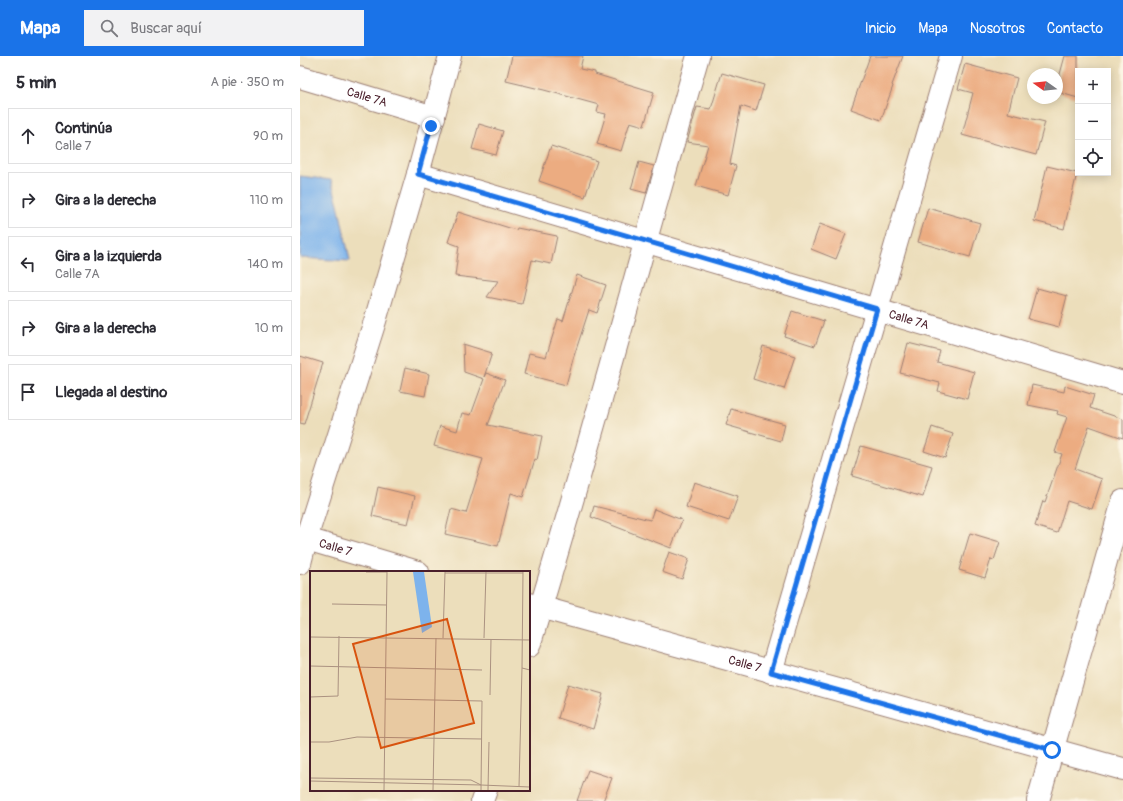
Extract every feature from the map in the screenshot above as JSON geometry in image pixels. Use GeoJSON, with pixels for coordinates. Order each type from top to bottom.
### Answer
{"type":"FeatureCollection","features":[{"type":"Feature","properties":{"kind":"street"},"geometry":{"type":"LineString","coordinates":[[300,563],[303,538],[375,320],[418,174],[450,56]]}},
{"type":"Feature","properties":{"kind":"street"},"geometry":{"type":"LineString","coordinates":[[530,639],[535,606],[600,408],[645,240],[698,56]]}},
{"type":"Feature","properties":{"kind":"street"},"geometry":{"type":"LineString","coordinates":[[771,672],[951,56]]}},
{"type":"Feature","properties":{"kind":"street","name":"Calle 7A"},"geometry":{"type":"LineString","coordinates":[[300,76],[434,117]]}},
{"type":"Feature","properties":{"kind":"street","name":"Calle 7A"},"geometry":{"type":"LineString","coordinates":[[418,174],[645,240],[1123,383]]}},
{"type":"Feature","properties":{"kind":"street"},"geometry":{"type":"LineString","coordinates":[[1038,801],[1123,501]]}},
{"type":"Feature","properties":{"kind":"street","name":"Calle 7"},"geometry":{"type":"LineString","coordinates":[[303,538],[415,571]]}},
{"type":"Feature","properties":{"kind":"street","name":"Calle 7"},"geometry":{"type":"LineString","coordinates":[[535,606],[1123,769]]}},
{"type":"Feature","properties":{"kind":"street"},"geometry":{"type":"LineString","coordinates":[[482,801],[486,791]]}},
{"type":"Feature","properties":{"kind":"water"},"geometry":{"type":"Polygon","coordinates":[[[300,176],[331,180],[338,204],[350,261],[300,258],[300,176]]]}},
{"type":"Feature","properties":{"kind":"building"},"geometry":{"type":"Polygon","coordinates":[[[512,56],[583,56],[580,69],[595,72],[595,74],[654,92],[644,126],[630,122],[621,151],[597,144],[606,114],[597,112],[599,105],[506,81],[512,56]]]}},
{"type":"Feature","properties":{"kind":"building"},"geometry":{"type":"Polygon","coordinates":[[[870,56],[903,56],[881,120],[851,109],[870,56]]]}},
{"type":"Feature","properties":{"kind":"building"},"geometry":{"type":"Polygon","coordinates":[[[1065,56],[1078,56],[1078,68],[1075,68],[1075,97],[1063,94],[1063,68],[1062,68],[1065,56]]]}},
{"type":"Feature","properties":{"kind":"building"},"geometry":{"type":"Polygon","coordinates":[[[965,64],[1017,78],[1008,113],[1045,122],[1036,155],[962,135],[973,93],[958,89],[965,64]]]}},
{"type":"Feature","properties":{"kind":"building"},"geometry":{"type":"Polygon","coordinates":[[[722,73],[764,85],[756,111],[741,106],[730,164],[736,166],[728,195],[696,186],[708,145],[687,142],[697,107],[711,109],[722,73]]]}},
{"type":"Feature","properties":{"kind":"building"},"geometry":{"type":"Polygon","coordinates":[[[479,124],[503,131],[496,155],[472,149],[479,124]]]}},
{"type":"Feature","properties":{"kind":"building"},"geometry":{"type":"Polygon","coordinates":[[[551,146],[597,161],[585,197],[539,181],[551,146]]]}},
{"type":"Feature","properties":{"kind":"building"},"geometry":{"type":"Polygon","coordinates":[[[639,162],[654,166],[646,193],[631,189],[639,162]]]}},
{"type":"Feature","properties":{"kind":"building"},"geometry":{"type":"Polygon","coordinates":[[[1047,166],[1075,173],[1075,176],[1076,176],[1064,229],[1034,221],[1047,166]]]}},
{"type":"Feature","properties":{"kind":"building"},"geometry":{"type":"Polygon","coordinates":[[[928,208],[980,223],[970,257],[918,242],[928,208]]]}},
{"type":"Feature","properties":{"kind":"building"},"geometry":{"type":"Polygon","coordinates":[[[458,212],[516,230],[517,228],[557,236],[551,264],[532,260],[522,304],[487,297],[498,281],[455,276],[459,246],[448,242],[458,212]]]}},
{"type":"Feature","properties":{"kind":"building"},"geometry":{"type":"Polygon","coordinates":[[[820,224],[846,234],[836,259],[811,249],[820,224]]]}},
{"type":"Feature","properties":{"kind":"building"},"geometry":{"type":"Polygon","coordinates":[[[577,275],[606,285],[597,313],[589,310],[566,385],[524,374],[529,353],[546,357],[558,319],[563,321],[577,275]]]}},
{"type":"Feature","properties":{"kind":"building"},"geometry":{"type":"Polygon","coordinates":[[[1037,288],[1067,296],[1059,327],[1028,319],[1037,288]]]}},
{"type":"Feature","properties":{"kind":"building"},"geometry":{"type":"Polygon","coordinates":[[[792,311],[824,321],[815,346],[784,336],[792,311]]]}},
{"type":"Feature","properties":{"kind":"building"},"geometry":{"type":"Polygon","coordinates":[[[908,343],[940,351],[937,362],[974,372],[967,399],[938,391],[940,383],[900,373],[908,343]]]}},
{"type":"Feature","properties":{"kind":"building"},"geometry":{"type":"Polygon","coordinates":[[[463,344],[492,353],[484,377],[486,373],[505,380],[488,425],[542,436],[537,460],[535,459],[523,497],[511,493],[498,546],[445,534],[451,509],[466,513],[483,459],[434,446],[440,426],[457,431],[462,413],[471,415],[484,379],[464,372],[463,344]]]}},
{"type":"Feature","properties":{"kind":"building"},"geometry":{"type":"Polygon","coordinates":[[[763,346],[795,356],[784,389],[753,379],[763,346]]]}},
{"type":"Feature","properties":{"kind":"building"},"geometry":{"type":"Polygon","coordinates":[[[300,356],[323,363],[304,424],[300,423],[300,356]]]}},
{"type":"Feature","properties":{"kind":"building"},"geometry":{"type":"Polygon","coordinates":[[[405,368],[429,374],[425,396],[400,391],[405,368]]]}},
{"type":"Feature","properties":{"kind":"building"},"geometry":{"type":"Polygon","coordinates":[[[1032,385],[1064,392],[1065,386],[1094,395],[1090,408],[1123,419],[1123,438],[1089,426],[1075,469],[1102,479],[1092,509],[1067,501],[1057,533],[1035,526],[1043,501],[1045,502],[1062,454],[1055,452],[1067,417],[1057,414],[1058,411],[1028,405],[1032,385]]]}},
{"type":"Feature","properties":{"kind":"building"},"geometry":{"type":"Polygon","coordinates":[[[731,409],[785,424],[781,441],[726,425],[731,409]]]}},
{"type":"Feature","properties":{"kind":"building"},"geometry":{"type":"Polygon","coordinates":[[[932,427],[953,434],[945,458],[924,451],[932,427]]]}},
{"type":"Feature","properties":{"kind":"building"},"geometry":{"type":"Polygon","coordinates":[[[861,446],[932,466],[923,497],[852,476],[861,446]]]}},
{"type":"Feature","properties":{"kind":"building"},"geometry":{"type":"Polygon","coordinates":[[[694,482],[738,496],[729,521],[686,507],[694,482]]]}},
{"type":"Feature","properties":{"kind":"building"},"geometry":{"type":"Polygon","coordinates":[[[378,487],[415,496],[408,524],[372,516],[378,487]]]}},
{"type":"Feature","properties":{"kind":"building"},"geometry":{"type":"Polygon","coordinates":[[[594,506],[650,520],[654,509],[682,520],[671,548],[591,517],[594,506]]]}},
{"type":"Feature","properties":{"kind":"building"},"geometry":{"type":"Polygon","coordinates":[[[970,533],[1000,542],[994,560],[991,559],[985,578],[959,570],[970,533]]]}},
{"type":"Feature","properties":{"kind":"building"},"geometry":{"type":"Polygon","coordinates":[[[669,552],[689,559],[682,579],[662,572],[669,552]]]}},
{"type":"Feature","properties":{"kind":"building"},"geometry":{"type":"Polygon","coordinates":[[[568,684],[603,694],[593,729],[558,718],[568,684]]]}},
{"type":"Feature","properties":{"kind":"building"},"geometry":{"type":"Polygon","coordinates":[[[588,770],[612,778],[603,801],[577,801],[588,770]]]}},
{"type":"Feature","properties":{"kind":"route"},"geometry":{"type":"LineString","coordinates":[[431,126],[418,174],[877,309],[771,672],[1052,750]]}}]}
